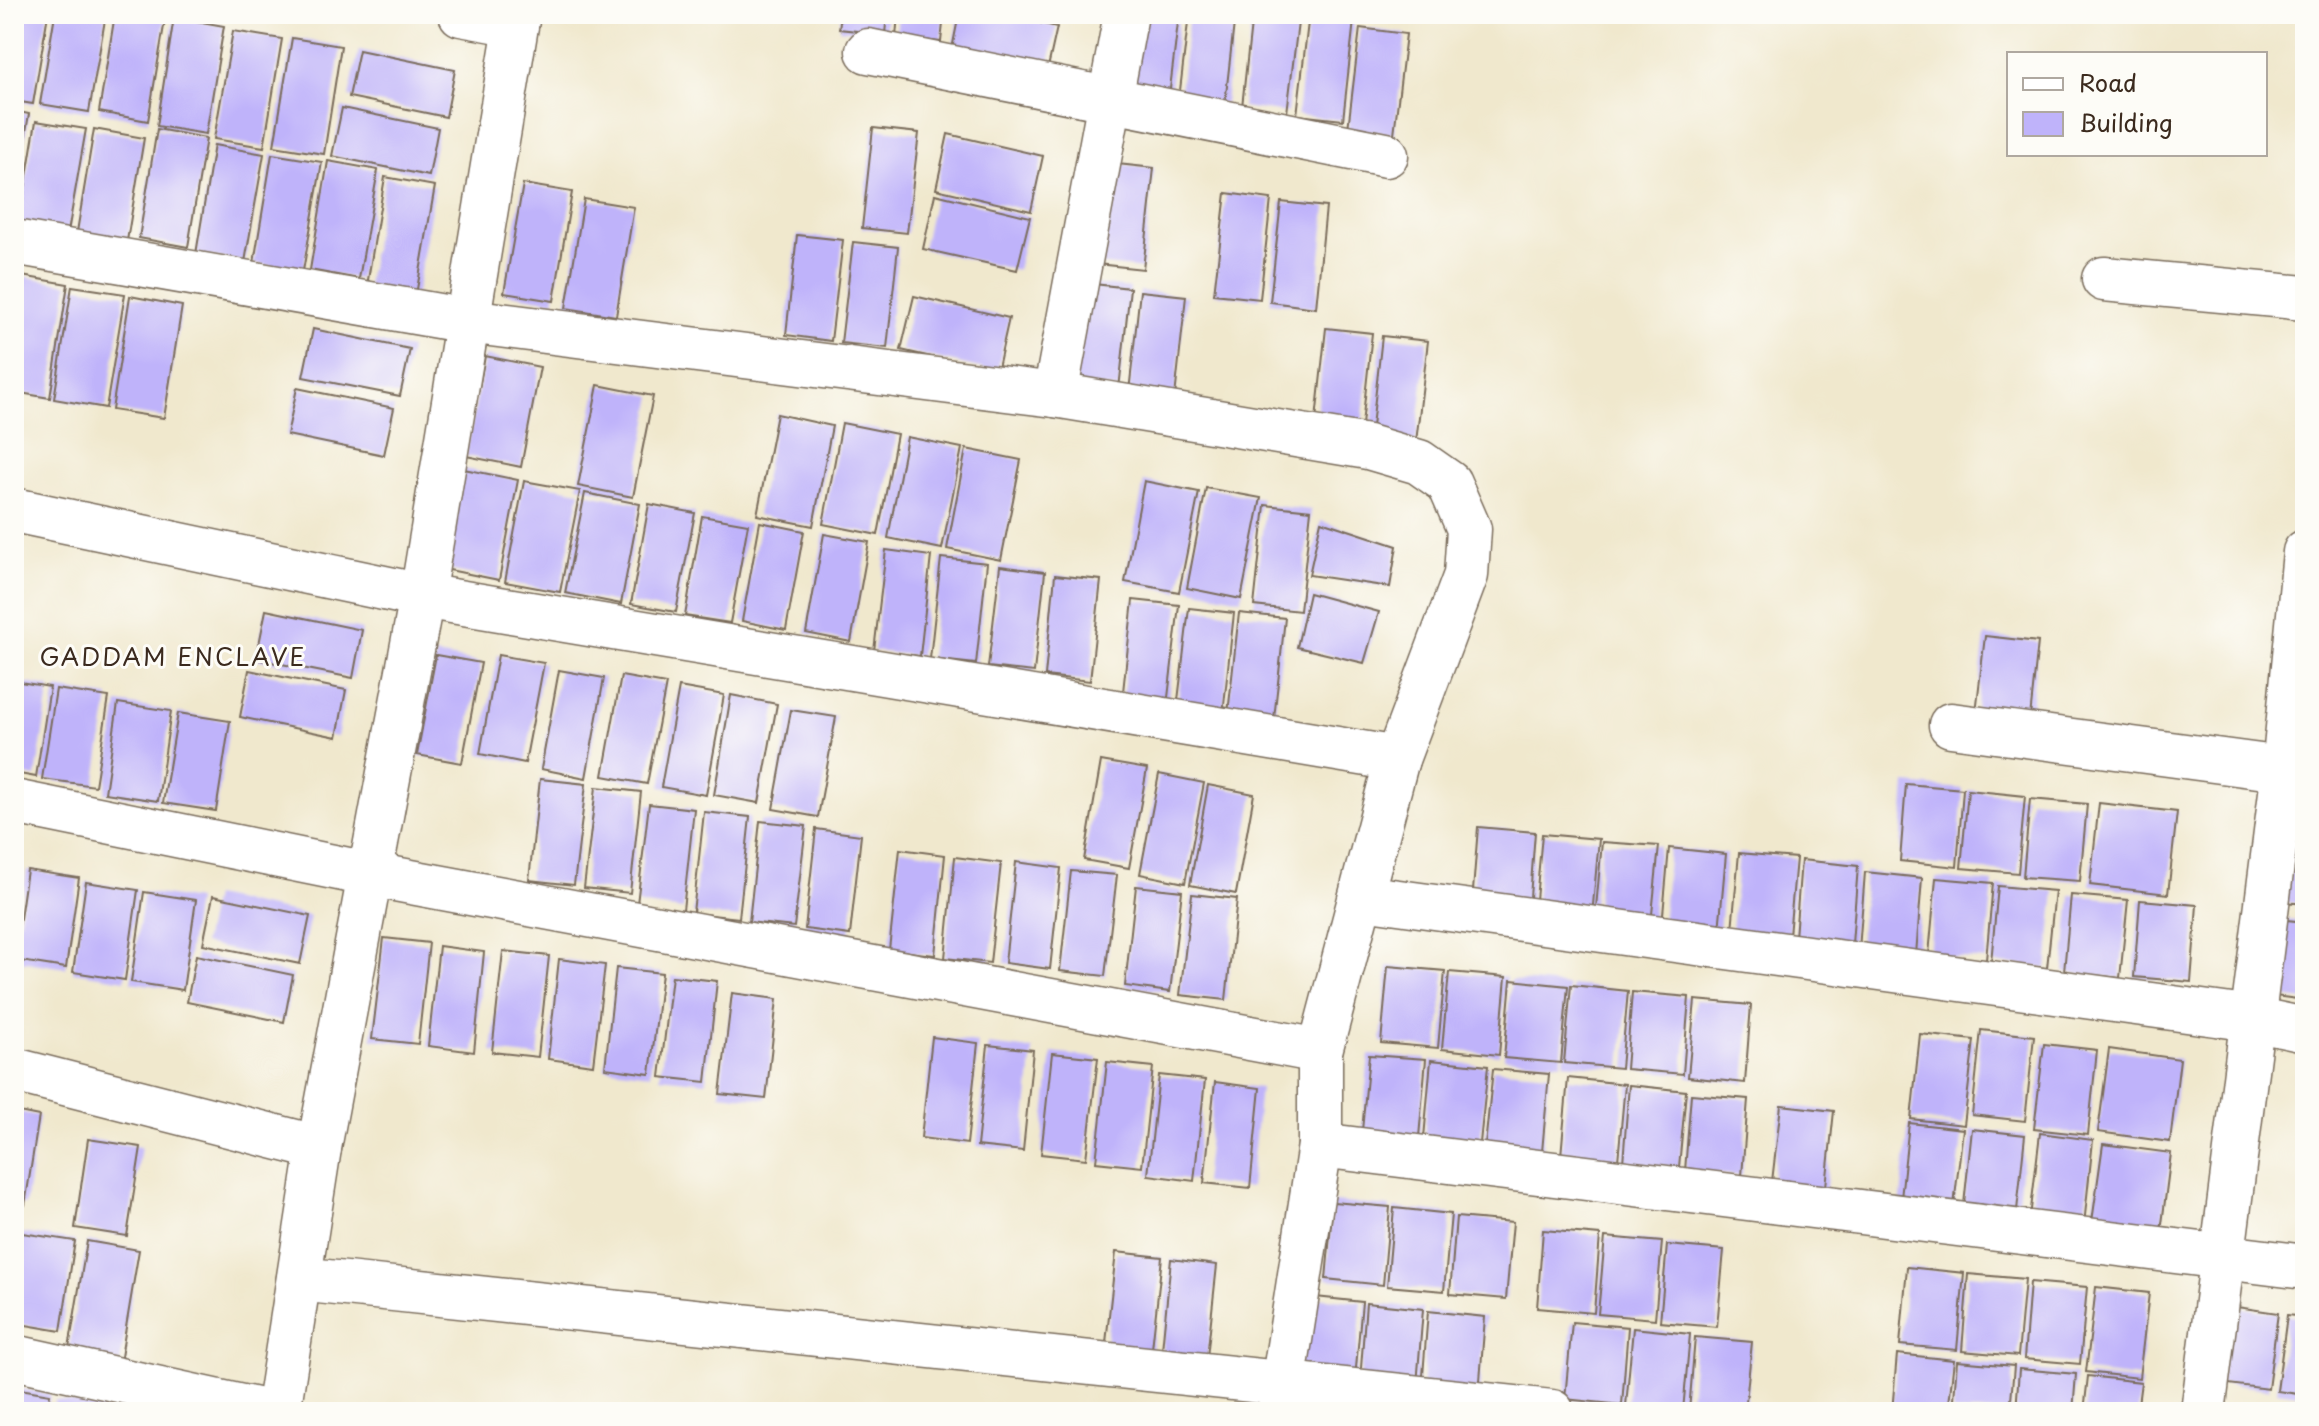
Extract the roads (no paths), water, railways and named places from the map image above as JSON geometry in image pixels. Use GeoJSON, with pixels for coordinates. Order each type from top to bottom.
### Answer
{"type":"FeatureCollection","features":[{"type":"Feature","properties":{"kind":"street"},"geometry":{"type":"LineString","coordinates":[[278,1412],[319,1148],[422,596],[517,19],[461,14]]}},
{"type":"Feature","properties":{"kind":"street"},"geometry":{"type":"LineString","coordinates":[[1055,395],[1126,14]]}},
{"type":"Feature","properties":{"kind":"street"},"geometry":{"type":"LineString","coordinates":[[868,51],[1386,155]]}},
{"type":"Feature","properties":{"kind":"street"},"geometry":{"type":"LineString","coordinates":[[14,242],[467,321],[1055,395],[1368,447],[1419,462],[1449,483],[1469,529],[1466,575],[1397,759],[1320,1051],[1320,1145],[1282,1398]]}},
{"type":"Feature","properties":{"kind":"street"},"geometry":{"type":"LineString","coordinates":[[2104,279],[2305,298]]}},
{"type":"Feature","properties":{"kind":"street"},"geometry":{"type":"LineString","coordinates":[[14,510],[422,596],[1397,759]]}},
{"type":"Feature","properties":{"kind":"street"},"geometry":{"type":"LineString","coordinates":[[2203,1412],[2253,1019],[2295,770],[2305,552]]}},
{"type":"Feature","properties":{"kind":"street"},"geometry":{"type":"LineString","coordinates":[[1951,725],[2295,770]]}},
{"type":"Feature","properties":{"kind":"street"},"geometry":{"type":"LineString","coordinates":[[14,802],[368,874],[1320,1051]]}},
{"type":"Feature","properties":{"kind":"street"},"geometry":{"type":"LineString","coordinates":[[1362,897],[2253,1019],[2305,1030]]}},
{"type":"Feature","properties":{"kind":"street"},"geometry":{"type":"LineString","coordinates":[[14,1070],[319,1148]]}},
{"type":"Feature","properties":{"kind":"street"},"geometry":{"type":"LineString","coordinates":[[1320,1145],[2305,1267]]}},
{"type":"Feature","properties":{"kind":"street"},"geometry":{"type":"LineString","coordinates":[[299,1279],[1282,1398],[1552,1412]]}},
{"type":"Feature","properties":{"kind":"street"},"geometry":{"type":"LineString","coordinates":[[14,1357],[265,1412]]}},
{"type":"Feature","properties":{"kind":"district","name":"GADDAM ENCLAVE"},"geometry":{"type":"Point","coordinates":[173,658]}}]}
